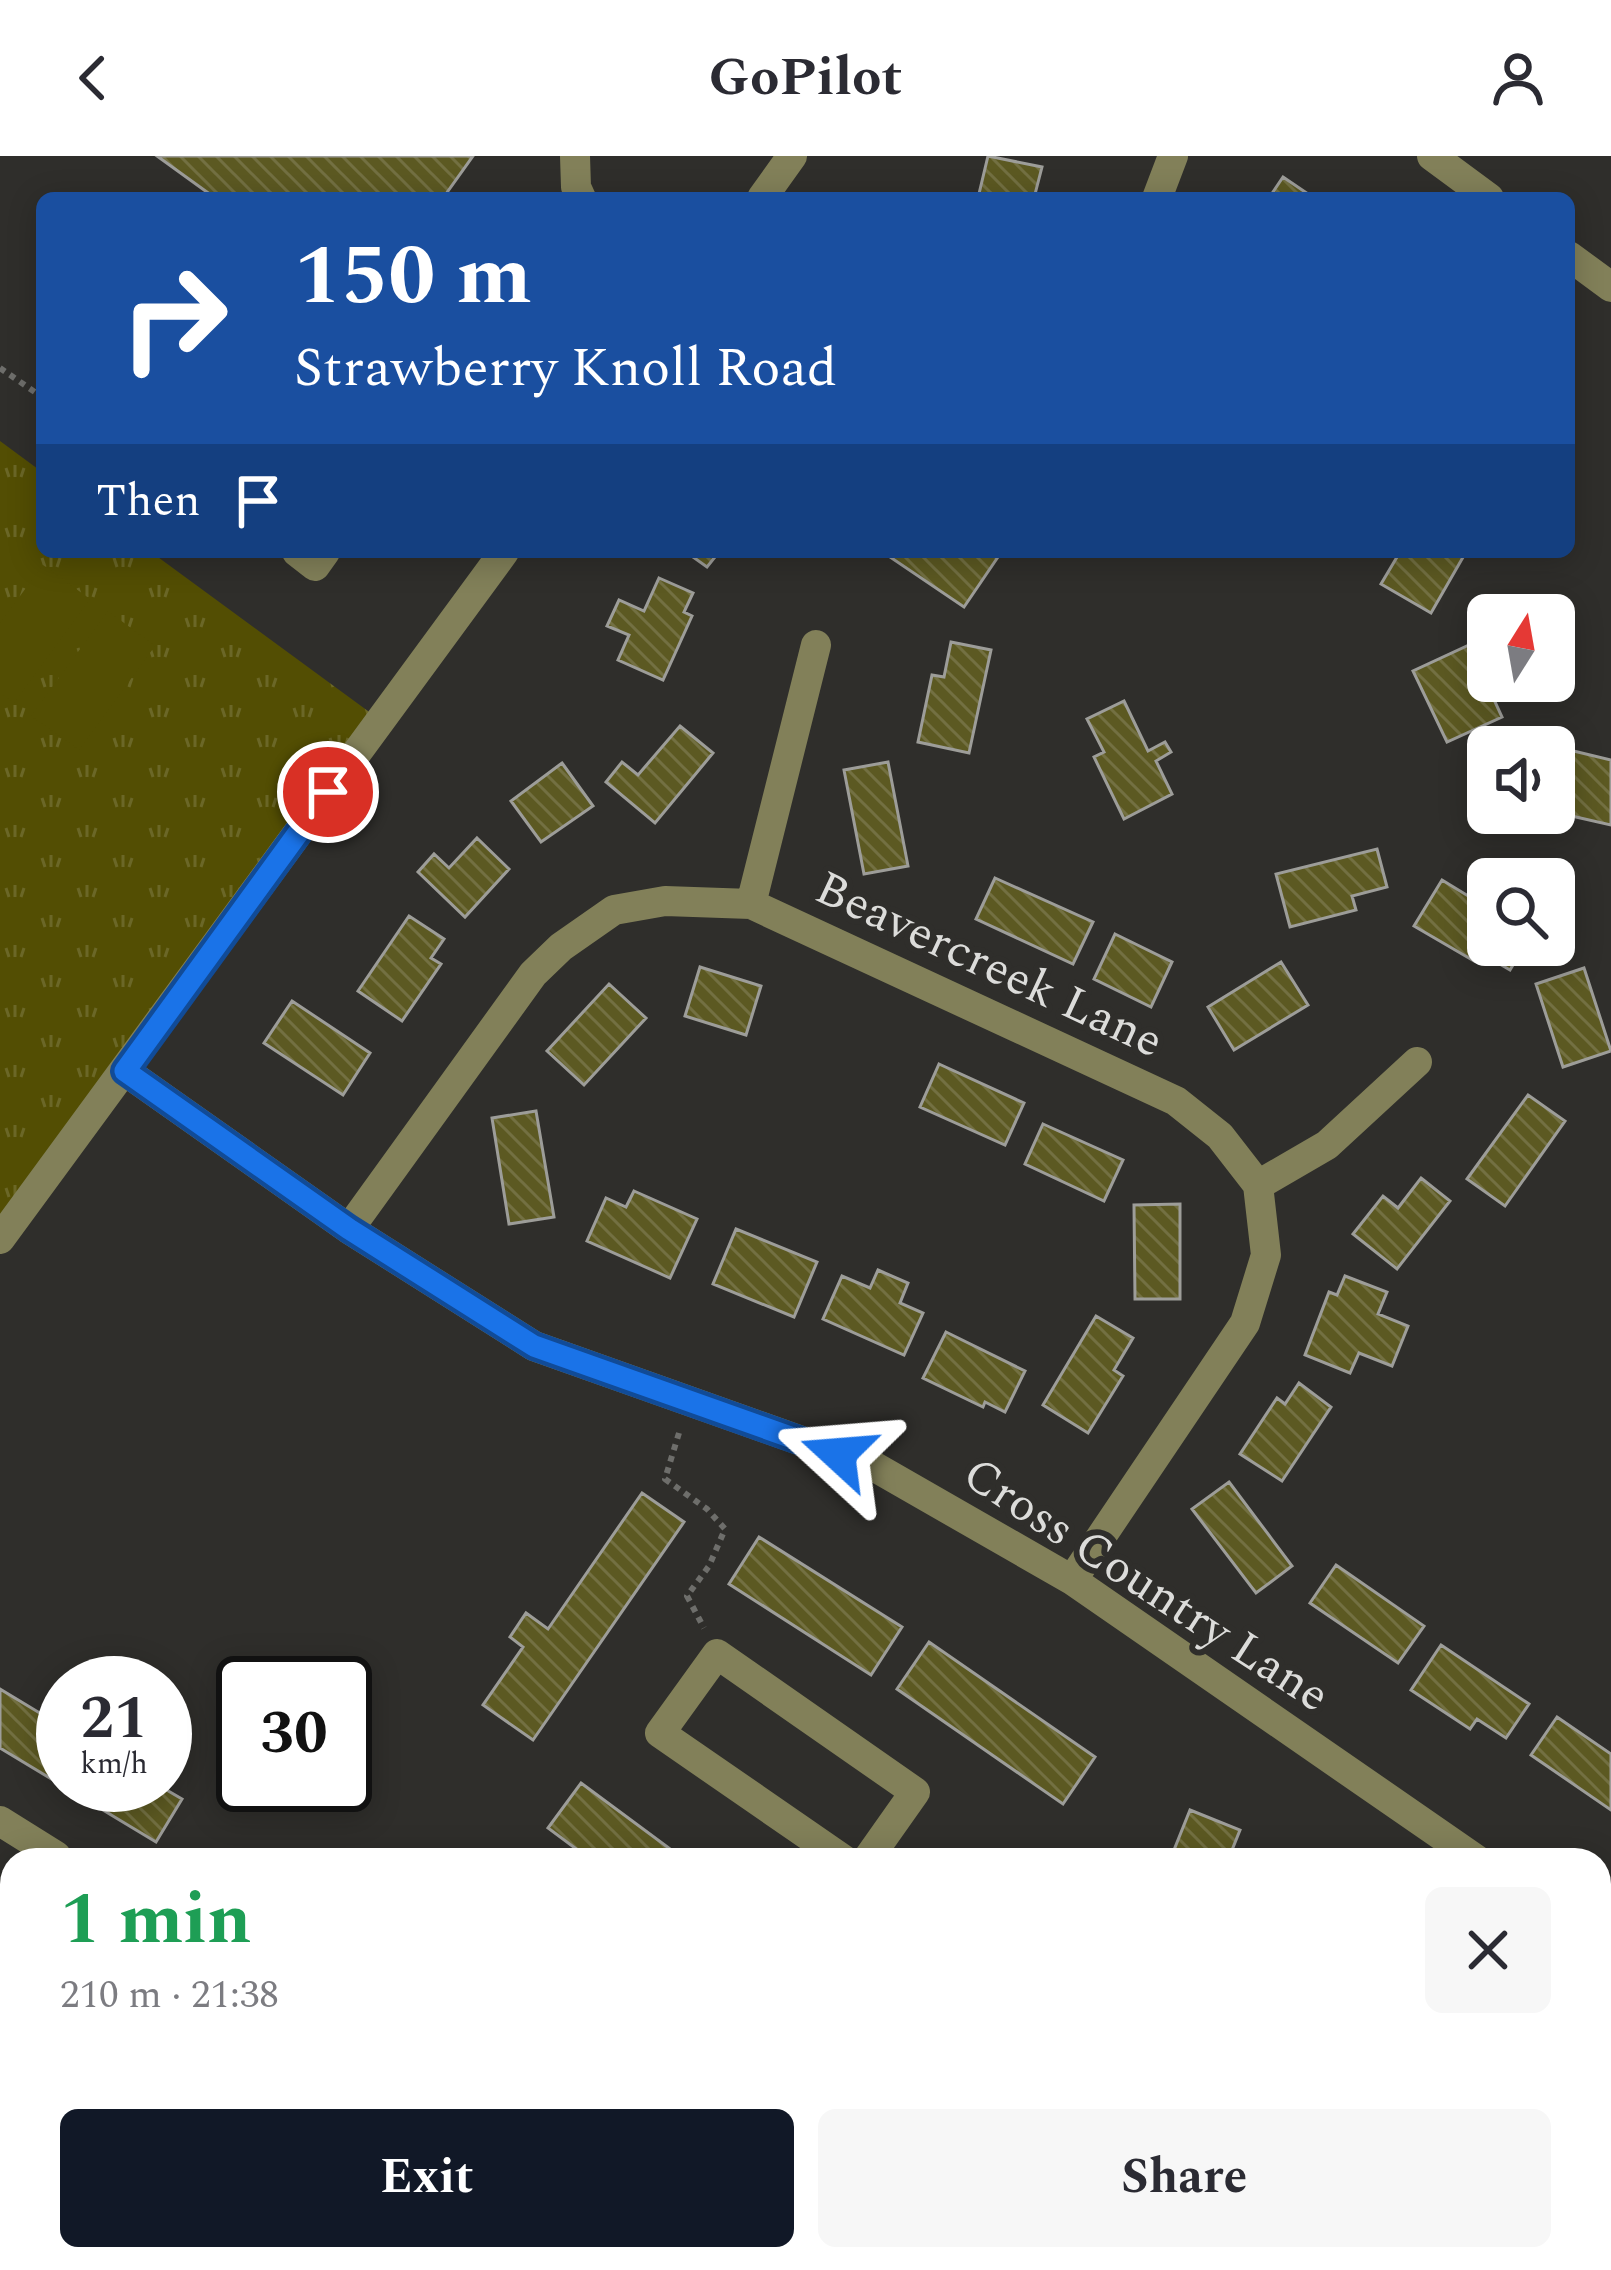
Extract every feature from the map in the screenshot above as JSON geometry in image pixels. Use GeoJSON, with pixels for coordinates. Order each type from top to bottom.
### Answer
{"type":"FeatureCollection","features":[{"type":"Feature","properties":{"kind":"street"},"geometry":{"type":"LineString","coordinates":[[575,156],[578,192]]}},
{"type":"Feature","properties":{"kind":"street"},"geometry":{"type":"LineString","coordinates":[[766,192],[792,156]]}},
{"type":"Feature","properties":{"kind":"street"},"geometry":{"type":"LineString","coordinates":[[1159,192],[1173,156]]}},
{"type":"Feature","properties":{"kind":"street"},"geometry":{"type":"LineString","coordinates":[[1432,156],[1482,192]]}},
{"type":"Feature","properties":{"kind":"street"},"geometry":{"type":"LineString","coordinates":[[1575,260],[1611,287]]}},
{"type":"Feature","properties":{"kind":"street"},"geometry":{"type":"LineString","coordinates":[[0,1239],[496,562]]}},
{"type":"Feature","properties":{"kind":"street"},"geometry":{"type":"LineString","coordinates":[[752,904],[816,645]]}},
{"type":"Feature","properties":{"kind":"street","name":"Beavercreek Lane"},"geometry":{"type":"LineString","coordinates":[[349,1229],[533,974],[561,947],[614,910],[664,901],[752,904],[1176,1101],[1220,1136],[1258,1185]]}},
{"type":"Feature","properties":{"kind":"street"},"geometry":{"type":"LineString","coordinates":[[1072,1580],[1245,1323],[1266,1255],[1258,1185],[1327,1145],[1417,1061]]}},
{"type":"Feature","properties":{"kind":"street","name":"Cross Country Lane"},"geometry":{"type":"LineString","coordinates":[[125,1071],[349,1229],[534,1346],[875,1467],[1072,1580],[1460,1848]]}},
{"type":"Feature","properties":{"kind":"street"},"geometry":{"type":"LineString","coordinates":[[827,1848],[660,1733],[717,1654],[915,1792],[875,1848]]}},
{"type":"Feature","properties":{"kind":"street"},"geometry":{"type":"LineString","coordinates":[[0,1820],[44,1848]]}},
{"type":"Feature","properties":{"kind":"path"},"geometry":{"type":"LineString","coordinates":[[0,368],[36,393]]}},
{"type":"Feature","properties":{"kind":"path"},"geometry":{"type":"LineString","coordinates":[[688,1401],[665,1479],[725,1529],[709,1566],[687,1596],[717,1654]]}},
{"type":"Feature","properties":{"kind":"green space"},"geometry":{"type":"Polygon","coordinates":[[[0,441],[36,468],[36,558],[159,558],[372,714],[0,1222],[0,441]]]}},
{"type":"Feature","properties":{"kind":"green space"},"geometry":{"type":"Polygon","coordinates":[[[43,565],[90,599],[14,703],[0,693],[0,623],[43,565]]]}},
{"type":"Feature","properties":{"kind":"green space"},"geometry":{"type":"Polygon","coordinates":[[[108,611],[155,646],[79,750],[31,716],[108,611]]]}},
{"type":"Feature","properties":{"kind":"building"},"geometry":{"type":"Polygon","coordinates":[[[157,156],[473,156],[447,192],[207,192],[157,156]]]}},
{"type":"Feature","properties":{"kind":"building"},"geometry":{"type":"Polygon","coordinates":[[[988,156],[1042,167],[1036,192],[979,192],[988,156]]]}},
{"type":"Feature","properties":{"kind":"building"},"geometry":{"type":"Polygon","coordinates":[[[1283,177],[1305,192],[1273,192],[1283,177]]]}},
{"type":"Feature","properties":{"kind":"building"},"geometry":{"type":"Polygon","coordinates":[[[891,558],[997,558],[964,607],[891,558]]]}},
{"type":"Feature","properties":{"kind":"building"},"geometry":{"type":"Polygon","coordinates":[[[1396,558],[1463,558],[1431,613],[1381,584],[1396,558]]]}},
{"type":"Feature","properties":{"kind":"building"},"geometry":{"type":"Polygon","coordinates":[[[659,578],[693,593],[684,612],[692,616],[663,680],[618,660],[629,635],[607,626],[619,600],[644,611],[659,578]]]}},
{"type":"Feature","properties":{"kind":"building"},"geometry":{"type":"Polygon","coordinates":[[[951,642],[991,650],[969,753],[918,742],[932,675],[944,677],[951,642]]]}},
{"type":"Feature","properties":{"kind":"building"},"geometry":{"type":"Polygon","coordinates":[[[1467,646],[1467,702],[1495,702],[1502,717],[1482,726],[1467,726],[1467,733],[1447,742],[1413,671],[1467,646]]]}},
{"type":"Feature","properties":{"kind":"building"},"geometry":{"type":"Polygon","coordinates":[[[1124,701],[1148,751],[1165,742],[1171,752],[1156,761],[1172,794],[1124,819],[1094,757],[1104,752],[1087,719],[1124,701]]]}},
{"type":"Feature","properties":{"kind":"building"},"geometry":{"type":"Polygon","coordinates":[[[680,726],[713,753],[655,823],[606,782],[622,762],[638,775],[680,726]]]}},
{"type":"Feature","properties":{"kind":"building"},"geometry":{"type":"Polygon","coordinates":[[[1575,751],[1611,760],[1611,825],[1575,817],[1575,751]]]}},
{"type":"Feature","properties":{"kind":"building"},"geometry":{"type":"Polygon","coordinates":[[[888,762],[908,866],[864,874],[844,770],[888,762]]]}},
{"type":"Feature","properties":{"kind":"building"},"geometry":{"type":"Polygon","coordinates":[[[562,763],[593,806],[541,842],[511,801],[562,763]]]}},
{"type":"Feature","properties":{"kind":"building"},"geometry":{"type":"Polygon","coordinates":[[[477,838],[509,869],[465,917],[418,872],[434,854],[449,868],[477,838]]]}},
{"type":"Feature","properties":{"kind":"building"},"geometry":{"type":"Polygon","coordinates":[[[1377,849],[1387,887],[1352,896],[1356,910],[1290,927],[1276,874],[1377,849]]]}},
{"type":"Feature","properties":{"kind":"building"},"geometry":{"type":"Polygon","coordinates":[[[995,878],[1093,922],[1073,964],[976,919],[995,878]]]}},
{"type":"Feature","properties":{"kind":"building"},"geometry":{"type":"Polygon","coordinates":[[[1442,880],[1467,895],[1467,957],[1414,926],[1442,880]]]}},
{"type":"Feature","properties":{"kind":"building"},"geometry":{"type":"Polygon","coordinates":[[[409,916],[444,939],[431,958],[441,964],[402,1021],[358,991],[409,916]]]}},
{"type":"Feature","properties":{"kind":"building"},"geometry":{"type":"Polygon","coordinates":[[[1115,934],[1172,962],[1151,1007],[1094,979],[1115,934]]]}},
{"type":"Feature","properties":{"kind":"building"},"geometry":{"type":"Polygon","coordinates":[[[1281,962],[1308,1005],[1234,1050],[1208,1007],[1281,962]]]}},
{"type":"Feature","properties":{"kind":"building"},"geometry":{"type":"Polygon","coordinates":[[[700,967],[761,986],[746,1035],[685,1016],[700,967]]]}},
{"type":"Feature","properties":{"kind":"building"},"geometry":{"type":"Polygon","coordinates":[[[1584,968],[1611,1051],[1563,1067],[1536,984],[1584,968]]]}},
{"type":"Feature","properties":{"kind":"building"},"geometry":{"type":"Polygon","coordinates":[[[609,984],[646,1018],[584,1085],[547,1051],[609,984]]]}},
{"type":"Feature","properties":{"kind":"building"},"geometry":{"type":"Polygon","coordinates":[[[292,1001],[370,1053],[343,1095],[264,1043],[292,1001]]]}},
{"type":"Feature","properties":{"kind":"building"},"geometry":{"type":"Polygon","coordinates":[[[939,1064],[1024,1103],[1005,1145],[920,1107],[939,1064]]]}},
{"type":"Feature","properties":{"kind":"building"},"geometry":{"type":"Polygon","coordinates":[[[1528,1095],[1565,1121],[1505,1206],[1467,1179],[1528,1095]]]}},
{"type":"Feature","properties":{"kind":"building"},"geometry":{"type":"Polygon","coordinates":[[[536,1111],[554,1217],[509,1224],[492,1118],[536,1111]]]}},
{"type":"Feature","properties":{"kind":"building"},"geometry":{"type":"Polygon","coordinates":[[[1043,1124],[1123,1160],[1104,1201],[1025,1164],[1043,1124]]]}},
{"type":"Feature","properties":{"kind":"building"},"geometry":{"type":"Polygon","coordinates":[[[1421,1178],[1450,1201],[1397,1269],[1353,1234],[1383,1196],[1398,1208],[1421,1178]]]}},
{"type":"Feature","properties":{"kind":"building"},"geometry":{"type":"Polygon","coordinates":[[[634,1191],[697,1219],[670,1278],[587,1241],[606,1198],[626,1207],[634,1191]]]}},
{"type":"Feature","properties":{"kind":"building"},"geometry":{"type":"Polygon","coordinates":[[[1180,1204],[1180,1299],[1135,1299],[1134,1205],[1180,1204]]]}},
{"type":"Feature","properties":{"kind":"building"},"geometry":{"type":"Polygon","coordinates":[[[736,1229],[817,1262],[794,1317],[713,1284],[736,1229]]]}},
{"type":"Feature","properties":{"kind":"building"},"geometry":{"type":"Polygon","coordinates":[[[878,1270],[908,1283],[900,1303],[923,1313],[904,1355],[823,1319],[842,1276],[870,1288],[878,1270]]]}},
{"type":"Feature","properties":{"kind":"building"},"geometry":{"type":"Polygon","coordinates":[[[1345,1276],[1387,1292],[1378,1314],[1408,1326],[1392,1366],[1359,1353],[1350,1373],[1305,1355],[1329,1292],[1337,1295],[1345,1276]]]}},
{"type":"Feature","properties":{"kind":"building"},"geometry":{"type":"Polygon","coordinates":[[[1096,1316],[1133,1338],[1114,1370],[1123,1376],[1088,1433],[1043,1405],[1096,1316]]]}},
{"type":"Feature","properties":{"kind":"building"},"geometry":{"type":"Polygon","coordinates":[[[946,1332],[1025,1371],[1005,1412],[985,1402],[983,1407],[923,1378],[946,1332]]]}},
{"type":"Feature","properties":{"kind":"building"},"geometry":{"type":"Polygon","coordinates":[[[1299,1383],[1331,1407],[1282,1481],[1240,1454],[1277,1398],[1285,1404],[1299,1383]]]}},
{"type":"Feature","properties":{"kind":"building"},"geometry":{"type":"Polygon","coordinates":[[[1229,1482],[1292,1566],[1256,1593],[1192,1509],[1229,1482]]]}},
{"type":"Feature","properties":{"kind":"building"},"geometry":{"type":"Polygon","coordinates":[[[642,1493],[684,1522],[533,1740],[483,1705],[523,1647],[510,1637],[526,1613],[548,1629],[642,1493]]]}},
{"type":"Feature","properties":{"kind":"building"},"geometry":{"type":"Polygon","coordinates":[[[759,1537],[902,1627],[871,1675],[729,1584],[759,1537]]]}},
{"type":"Feature","properties":{"kind":"building"},"geometry":{"type":"Polygon","coordinates":[[[1336,1565],[1424,1626],[1398,1663],[1310,1603],[1336,1565]]]}},
{"type":"Feature","properties":{"kind":"building"},"geometry":{"type":"Polygon","coordinates":[[[929,1642],[1095,1757],[1063,1804],[897,1689],[929,1642]]]}},
{"type":"Feature","properties":{"kind":"building"},"geometry":{"type":"Polygon","coordinates":[[[1441,1645],[1529,1704],[1506,1738],[1477,1719],[1470,1729],[1411,1690],[1441,1645]]]}},
{"type":"Feature","properties":{"kind":"building"},"geometry":{"type":"Polygon","coordinates":[[[0,1689],[36,1711],[36,1770],[0,1748],[0,1689]]]}},
{"type":"Feature","properties":{"kind":"building"},"geometry":{"type":"Polygon","coordinates":[[[1557,1717],[1611,1754],[1611,1810],[1531,1755],[1557,1717]]]}},
{"type":"Feature","properties":{"kind":"building"},"geometry":{"type":"Polygon","coordinates":[[[581,1783],[669,1848],[575,1848],[548,1828],[581,1783]]]}},
{"type":"Feature","properties":{"kind":"building"},"geometry":{"type":"Polygon","coordinates":[[[1190,1810],[1240,1830],[1233,1848],[1175,1848],[1190,1810]]]}},
{"type":"Feature","properties":{"kind":"building"},"geometry":{"type":"Polygon","coordinates":[[[106,1812],[174,1812],[156,1842],[106,1812]]]}},
{"type":"Feature","properties":{"kind":"route"},"geometry":{"type":"LineString","coordinates":[[328,792],[125,1071],[349,1229],[534,1346],[838,1454]]}}]}
